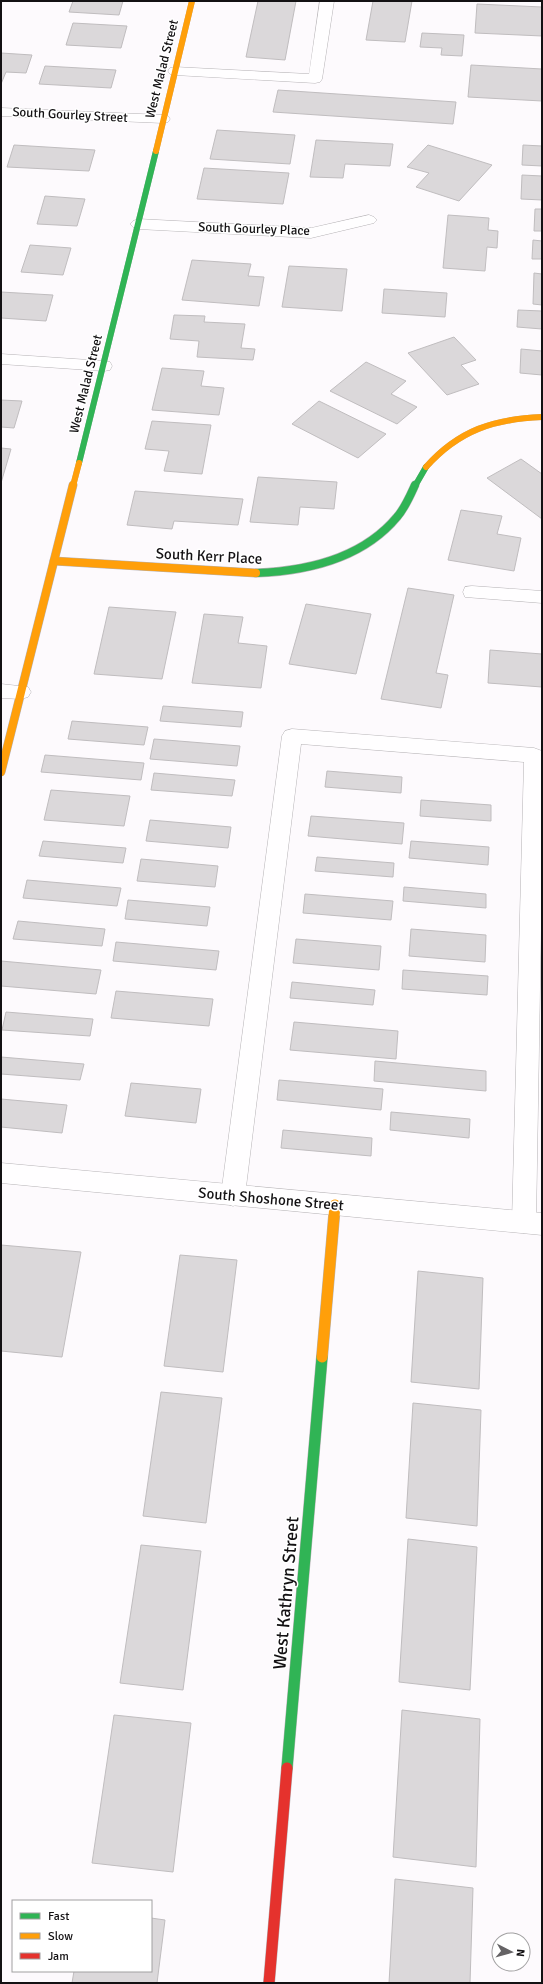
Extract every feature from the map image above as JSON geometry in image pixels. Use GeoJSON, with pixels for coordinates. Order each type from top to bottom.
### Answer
{"type":"FeatureCollection","features":[{"type":"Feature","properties":{"kind":"street","name":"West Malad Street"},"geometry":{"type":"LineString","coordinates":[[1,772],[104,366],[192,1]]}},
{"type":"Feature","properties":{"kind":"street"},"geometry":{"type":"LineString","coordinates":[[175,71],[315,79],[327,1]]}},
{"type":"Feature","properties":{"kind":"street","name":"South Gourley Street"},"geometry":{"type":"LineString","coordinates":[[1,112],[163,119]]}},
{"type":"Feature","properties":{"kind":"street","name":"South Gourley Place"},"geometry":{"type":"LineString","coordinates":[[138,224],[311,233],[369,220]]}},
{"type":"Feature","properties":{"kind":"street"},"geometry":{"type":"LineString","coordinates":[[1,359],[104,366]]}},
{"type":"Feature","properties":{"kind":"street","name":"South Kerr Place"},"geometry":{"type":"LineString","coordinates":[[54,561],[251,574],[300,570],[339,559],[377,537],[401,512],[420,475],[443,448],[468,431],[500,421],[526,416],[542,417]]}},
{"type":"Feature","properties":{"kind":"street"},"geometry":{"type":"LineString","coordinates":[[472,592],[542,597]]}},
{"type":"Feature","properties":{"kind":"street"},"geometry":{"type":"LineString","coordinates":[[1,691],[21,692]]}},
{"type":"Feature","properties":{"kind":"street"},"geometry":{"type":"LineString","coordinates":[[233,1195],[292,736],[534,755],[533,1223]]}},
{"type":"Feature","properties":{"kind":"street","name":"South Shoshone Street"},"geometry":{"type":"LineString","coordinates":[[1,1173],[533,1223]]}},
{"type":"Feature","properties":{"kind":"street","name":"West Kathryn Street"},"geometry":{"type":"LineString","coordinates":[[269,1983],[335,1205]]}},
{"type":"Feature","properties":{"kind":"building"},"geometry":{"type":"Polygon","coordinates":[[[73,1],[123,1],[119,15],[69,12],[73,1]]]}},
{"type":"Feature","properties":{"kind":"building"},"geometry":{"type":"Polygon","coordinates":[[[258,1],[296,1],[285,60],[246,57],[258,1]]]}},
{"type":"Feature","properties":{"kind":"building"},"geometry":{"type":"Polygon","coordinates":[[[373,1],[412,1],[405,42],[366,40],[373,1]]]}},
{"type":"Feature","properties":{"kind":"building"},"geometry":{"type":"Polygon","coordinates":[[[477,4],[542,7],[542,36],[475,33],[477,4]]]}},
{"type":"Feature","properties":{"kind":"building"},"geometry":{"type":"Polygon","coordinates":[[[73,23],[127,26],[121,48],[66,45],[73,23]]]}},
{"type":"Feature","properties":{"kind":"building"},"geometry":{"type":"Polygon","coordinates":[[[422,33],[464,35],[462,56],[441,55],[442,48],[420,47],[422,33]]]}},
{"type":"Feature","properties":{"kind":"building"},"geometry":{"type":"Polygon","coordinates":[[[1,53],[32,55],[26,73],[6,72],[1,84],[1,53]]]}},
{"type":"Feature","properties":{"kind":"building"},"geometry":{"type":"Polygon","coordinates":[[[471,65],[542,69],[542,101],[468,97],[471,65]]]}},
{"type":"Feature","properties":{"kind":"building"},"geometry":{"type":"Polygon","coordinates":[[[45,66],[116,70],[111,88],[39,84],[45,66]]]}},
{"type":"Feature","properties":{"kind":"building"},"geometry":{"type":"Polygon","coordinates":[[[278,90],[456,102],[453,124],[273,112],[278,90]]]}},
{"type":"Feature","properties":{"kind":"building"},"geometry":{"type":"Polygon","coordinates":[[[217,130],[295,135],[290,164],[210,159],[217,130]]]}},
{"type":"Feature","properties":{"kind":"building"},"geometry":{"type":"Polygon","coordinates":[[[316,140],[393,144],[390,166],[345,164],[343,178],[310,177],[316,140]]]}},
{"type":"Feature","properties":{"kind":"building"},"geometry":{"type":"Polygon","coordinates":[[[14,145],[95,150],[89,171],[7,167],[14,145]]]}},
{"type":"Feature","properties":{"kind":"building"},"geometry":{"type":"Polygon","coordinates":[[[428,145],[492,165],[459,201],[416,187],[429,173],[407,167],[428,145]]]}},
{"type":"Feature","properties":{"kind":"building"},"geometry":{"type":"Polygon","coordinates":[[[523,145],[542,146],[542,166],[522,165],[523,145]]]}},
{"type":"Feature","properties":{"kind":"building"},"geometry":{"type":"Polygon","coordinates":[[[204,168],[289,173],[283,204],[197,199],[204,168]]]}},
{"type":"Feature","properties":{"kind":"building"},"geometry":{"type":"Polygon","coordinates":[[[522,175],[542,176],[542,200],[521,199],[522,175]]]}},
{"type":"Feature","properties":{"kind":"building"},"geometry":{"type":"Polygon","coordinates":[[[45,196],[85,199],[77,226],[37,224],[45,196]]]}},
{"type":"Feature","properties":{"kind":"building"},"geometry":{"type":"Polygon","coordinates":[[[535,209],[542,209],[542,231],[534,231],[535,209]]]}},
{"type":"Feature","properties":{"kind":"building"},"geometry":{"type":"Polygon","coordinates":[[[448,215],[489,218],[488,230],[498,231],[497,248],[487,247],[485,271],[443,268],[448,215]]]}},
{"type":"Feature","properties":{"kind":"building"},"geometry":{"type":"Polygon","coordinates":[[[533,240],[542,241],[542,259],[532,259],[533,240]]]}},
{"type":"Feature","properties":{"kind":"building"},"geometry":{"type":"Polygon","coordinates":[[[30,245],[71,248],[63,275],[21,272],[30,245]]]}},
{"type":"Feature","properties":{"kind":"building"},"geometry":{"type":"Polygon","coordinates":[[[192,260],[251,264],[248,276],[264,277],[259,306],[182,300],[192,260]]]}},
{"type":"Feature","properties":{"kind":"building"},"geometry":{"type":"Polygon","coordinates":[[[289,266],[347,269],[342,311],[282,307],[289,266]]]}},
{"type":"Feature","properties":{"kind":"building"},"geometry":{"type":"Polygon","coordinates":[[[534,273],[542,274],[542,305],[533,304],[534,273]]]}},
{"type":"Feature","properties":{"kind":"building"},"geometry":{"type":"Polygon","coordinates":[[[384,289],[447,293],[445,317],[382,313],[384,289]]]}},
{"type":"Feature","properties":{"kind":"building"},"geometry":{"type":"Polygon","coordinates":[[[1,292],[53,295],[46,321],[1,318],[1,292]]]}},
{"type":"Feature","properties":{"kind":"building"},"geometry":{"type":"Polygon","coordinates":[[[518,310],[542,311],[542,329],[517,327],[518,310]]]}},
{"type":"Feature","properties":{"kind":"building"},"geometry":{"type":"Polygon","coordinates":[[[174,315],[205,316],[204,322],[245,324],[241,348],[255,349],[253,360],[197,357],[199,341],[170,339],[174,315]]]}},
{"type":"Feature","properties":{"kind":"building"},"geometry":{"type":"Polygon","coordinates":[[[454,337],[476,360],[461,365],[479,384],[447,395],[408,353],[454,337]]]}},
{"type":"Feature","properties":{"kind":"building"},"geometry":{"type":"Polygon","coordinates":[[[521,349],[542,351],[542,375],[520,373],[521,349]]]}},
{"type":"Feature","properties":{"kind":"building"},"geometry":{"type":"Polygon","coordinates":[[[366,362],[406,381],[391,394],[417,407],[397,424],[330,391],[366,362]]]}},
{"type":"Feature","properties":{"kind":"building"},"geometry":{"type":"Polygon","coordinates":[[[162,368],[204,371],[201,386],[224,388],[219,415],[152,410],[162,368]]]}},
{"type":"Feature","properties":{"kind":"building"},"geometry":{"type":"Polygon","coordinates":[[[1,400],[22,401],[14,428],[1,427],[1,400]]]}},
{"type":"Feature","properties":{"kind":"building"},"geometry":{"type":"Polygon","coordinates":[[[319,401],[386,434],[358,458],[292,424],[319,401]]]}},
{"type":"Feature","properties":{"kind":"building"},"geometry":{"type":"Polygon","coordinates":[[[152,421],[211,425],[202,474],[164,471],[169,451],[145,449],[152,421]]]}},
{"type":"Feature","properties":{"kind":"building"},"geometry":{"type":"Polygon","coordinates":[[[1,448],[11,449],[1,483],[1,448]]]}},
{"type":"Feature","properties":{"kind":"building"},"geometry":{"type":"Polygon","coordinates":[[[521,459],[542,474],[542,519],[487,478],[521,459]]]}},
{"type":"Feature","properties":{"kind":"building"},"geometry":{"type":"Polygon","coordinates":[[[258,477],[337,482],[334,509],[300,507],[298,525],[250,522],[258,477]]]}},
{"type":"Feature","properties":{"kind":"building"},"geometry":{"type":"Polygon","coordinates":[[[135,491],[243,499],[238,525],[174,521],[172,529],[127,525],[135,491]]]}},
{"type":"Feature","properties":{"kind":"building"},"geometry":{"type":"Polygon","coordinates":[[[461,510],[502,516],[497,534],[521,538],[514,571],[448,560],[461,510]]]}},
{"type":"Feature","properties":{"kind":"building"},"geometry":{"type":"Polygon","coordinates":[[[408,588],[454,595],[436,673],[448,675],[441,708],[381,699],[408,588]]]}},
{"type":"Feature","properties":{"kind":"building"},"geometry":{"type":"Polygon","coordinates":[[[306,604],[371,614],[356,674],[289,664],[306,604]]]}},
{"type":"Feature","properties":{"kind":"building"},"geometry":{"type":"Polygon","coordinates":[[[109,607],[176,612],[162,679],[94,674],[109,607]]]}},
{"type":"Feature","properties":{"kind":"building"},"geometry":{"type":"Polygon","coordinates":[[[204,614],[243,617],[238,643],[267,646],[261,688],[192,683],[204,614]]]}},
{"type":"Feature","properties":{"kind":"building"},"geometry":{"type":"Polygon","coordinates":[[[490,650],[542,654],[542,687],[488,683],[490,650]]]}},
{"type":"Feature","properties":{"kind":"building"},"geometry":{"type":"Polygon","coordinates":[[[163,706],[243,712],[241,727],[160,721],[163,706]]]}},
{"type":"Feature","properties":{"kind":"building"},"geometry":{"type":"Polygon","coordinates":[[[72,721],[148,727],[144,745],[68,739],[72,721]]]}},
{"type":"Feature","properties":{"kind":"building"},"geometry":{"type":"Polygon","coordinates":[[[154,739],[240,746],[237,766],[150,759],[154,739]]]}},
{"type":"Feature","properties":{"kind":"building"},"geometry":{"type":"Polygon","coordinates":[[[45,755],[144,763],[141,780],[41,772],[45,755]]]}},
{"type":"Feature","properties":{"kind":"building"},"geometry":{"type":"Polygon","coordinates":[[[327,771],[402,777],[401,793],[325,787],[327,771]]]}},
{"type":"Feature","properties":{"kind":"building"},"geometry":{"type":"Polygon","coordinates":[[[154,773],[235,780],[232,796],[151,790],[154,773]]]}},
{"type":"Feature","properties":{"kind":"building"},"geometry":{"type":"Polygon","coordinates":[[[51,790],[130,796],[124,826],[44,820],[51,790]]]}},
{"type":"Feature","properties":{"kind":"building"},"geometry":{"type":"Polygon","coordinates":[[[421,800],[491,805],[491,821],[420,816],[421,800]]]}},
{"type":"Feature","properties":{"kind":"building"},"geometry":{"type":"Polygon","coordinates":[[[311,816],[404,823],[402,844],[308,836],[311,816]]]}},
{"type":"Feature","properties":{"kind":"building"},"geometry":{"type":"Polygon","coordinates":[[[150,820],[231,827],[228,848],[146,841],[150,820]]]}},
{"type":"Feature","properties":{"kind":"building"},"geometry":{"type":"Polygon","coordinates":[[[43,841],[126,848],[123,863],[39,856],[43,841]]]}},
{"type":"Feature","properties":{"kind":"building"},"geometry":{"type":"Polygon","coordinates":[[[411,841],[489,847],[488,865],[409,858],[411,841]]]}},
{"type":"Feature","properties":{"kind":"building"},"geometry":{"type":"Polygon","coordinates":[[[317,857],[394,863],[393,877],[315,871],[317,857]]]}},
{"type":"Feature","properties":{"kind":"building"},"geometry":{"type":"Polygon","coordinates":[[[141,859],[218,866],[215,887],[137,881],[141,859]]]}},
{"type":"Feature","properties":{"kind":"building"},"geometry":{"type":"Polygon","coordinates":[[[27,880],[121,888],[117,906],[23,898],[27,880]]]}},
{"type":"Feature","properties":{"kind":"building"},"geometry":{"type":"Polygon","coordinates":[[[404,887],[486,894],[486,908],[403,901],[404,887]]]}},
{"type":"Feature","properties":{"kind":"building"},"geometry":{"type":"Polygon","coordinates":[[[305,894],[393,901],[391,920],[303,913],[305,894]]]}},
{"type":"Feature","properties":{"kind":"building"},"geometry":{"type":"Polygon","coordinates":[[[128,900],[210,907],[207,926],[125,919],[128,900]]]}},
{"type":"Feature","properties":{"kind":"building"},"geometry":{"type":"Polygon","coordinates":[[[18,921],[105,929],[102,946],[13,939],[18,921]]]}},
{"type":"Feature","properties":{"kind":"building"},"geometry":{"type":"Polygon","coordinates":[[[411,929],[486,935],[485,962],[409,956],[411,929]]]}},
{"type":"Feature","properties":{"kind":"building"},"geometry":{"type":"Polygon","coordinates":[[[296,939],[381,946],[379,970],[293,963],[296,939]]]}},
{"type":"Feature","properties":{"kind":"building"},"geometry":{"type":"Polygon","coordinates":[[[116,942],[219,951],[216,970],[113,961],[116,942]]]}},
{"type":"Feature","properties":{"kind":"building"},"geometry":{"type":"Polygon","coordinates":[[[1,961],[101,970],[96,994],[1,986],[1,961]]]}},
{"type":"Feature","properties":{"kind":"building"},"geometry":{"type":"Polygon","coordinates":[[[403,970],[488,976],[487,995],[402,989],[403,970]]]}},
{"type":"Feature","properties":{"kind":"building"},"geometry":{"type":"Polygon","coordinates":[[[292,982],[375,990],[373,1005],[290,998],[292,982]]]}},
{"type":"Feature","properties":{"kind":"building"},"geometry":{"type":"Polygon","coordinates":[[[116,991],[213,999],[209,1026],[111,1018],[116,991]]]}},
{"type":"Feature","properties":{"kind":"building"},"geometry":{"type":"Polygon","coordinates":[[[6,1012],[93,1019],[90,1036],[2,1030],[6,1012]]]}},
{"type":"Feature","properties":{"kind":"building"},"geometry":{"type":"Polygon","coordinates":[[[294,1022],[398,1031],[396,1059],[290,1050],[294,1022]]]}},
{"type":"Feature","properties":{"kind":"building"},"geometry":{"type":"Polygon","coordinates":[[[1,1057],[84,1064],[80,1080],[1,1074],[1,1057]]]}},
{"type":"Feature","properties":{"kind":"building"},"geometry":{"type":"Polygon","coordinates":[[[375,1061],[486,1071],[486,1091],[374,1081],[375,1061]]]}},
{"type":"Feature","properties":{"kind":"building"},"geometry":{"type":"Polygon","coordinates":[[[279,1080],[383,1089],[381,1110],[277,1100],[279,1080]]]}},
{"type":"Feature","properties":{"kind":"building"},"geometry":{"type":"Polygon","coordinates":[[[131,1083],[201,1089],[196,1123],[125,1116],[131,1083]]]}},
{"type":"Feature","properties":{"kind":"building"},"geometry":{"type":"Polygon","coordinates":[[[1,1099],[67,1105],[62,1133],[1,1127],[1,1099]]]}},
{"type":"Feature","properties":{"kind":"building"},"geometry":{"type":"Polygon","coordinates":[[[391,1112],[470,1119],[469,1138],[390,1130],[391,1112]]]}},
{"type":"Feature","properties":{"kind":"building"},"geometry":{"type":"Polygon","coordinates":[[[283,1130],[372,1138],[371,1156],[281,1148],[283,1130]]]}},
{"type":"Feature","properties":{"kind":"building"},"geometry":{"type":"Polygon","coordinates":[[[1,1245],[81,1252],[62,1357],[1,1351],[1,1245]]]}},
{"type":"Feature","properties":{"kind":"building"},"geometry":{"type":"Polygon","coordinates":[[[180,1255],[237,1260],[223,1372],[164,1366],[180,1255]]]}},
{"type":"Feature","properties":{"kind":"building"},"geometry":{"type":"Polygon","coordinates":[[[418,1271],[483,1278],[479,1389],[411,1382],[418,1271]]]}},
{"type":"Feature","properties":{"kind":"building"},"geometry":{"type":"Polygon","coordinates":[[[161,1392],[222,1398],[206,1523],[143,1516],[161,1392]]]}},
{"type":"Feature","properties":{"kind":"building"},"geometry":{"type":"Polygon","coordinates":[[[413,1403],[481,1410],[477,1526],[406,1518],[413,1403]]]}},
{"type":"Feature","properties":{"kind":"building"},"geometry":{"type":"Polygon","coordinates":[[[408,1539],[477,1547],[470,1690],[399,1682],[408,1539]]]}},
{"type":"Feature","properties":{"kind":"building"},"geometry":{"type":"Polygon","coordinates":[[[141,1545],[201,1551],[183,1690],[120,1683],[141,1545]]]}},
{"type":"Feature","properties":{"kind":"building"},"geometry":{"type":"Polygon","coordinates":[[[402,1710],[480,1719],[476,1867],[393,1857],[402,1710]]]}},
{"type":"Feature","properties":{"kind":"building"},"geometry":{"type":"Polygon","coordinates":[[[114,1715],[191,1723],[173,1872],[92,1863],[114,1715]]]}},
{"type":"Feature","properties":{"kind":"building"},"geometry":{"type":"Polygon","coordinates":[[[395,1879],[473,1888],[470,1983],[389,1983],[395,1879]]]}},
{"type":"Feature","properties":{"kind":"building"},"geometry":{"type":"Polygon","coordinates":[[[152,1918],[165,1920],[157,1983],[72,1983],[74,1972],[152,1972],[152,1918]]]}},
{"type":"Feature","properties":{"kind":"traffic: fast"},"geometry":{"type":"LineString","coordinates":[[79,463],[156,151]]}},
{"type":"Feature","properties":{"kind":"traffic: fast"},"geometry":{"type":"LineString","coordinates":[[256,573],[295,570],[333,561],[368,543],[397,517],[426,467]]}},
{"type":"Feature","properties":{"kind":"traffic: fast"},"geometry":{"type":"LineString","coordinates":[[287,1768],[322,1357]]}},
{"type":"Feature","properties":{"kind":"traffic: slow"},"geometry":{"type":"LineString","coordinates":[[156,151],[192,1]]}},
{"type":"Feature","properties":{"kind":"traffic: slow"},"geometry":{"type":"LineString","coordinates":[[426,467],[450,444],[463,435],[478,428],[509,420],[542,417]]}},
{"type":"Feature","properties":{"kind":"traffic: slow"},"geometry":{"type":"LineString","coordinates":[[1,772],[79,463]]}},
{"type":"Feature","properties":{"kind":"traffic: slow"},"geometry":{"type":"LineString","coordinates":[[54,561],[256,573]]}},
{"type":"Feature","properties":{"kind":"traffic: slow"},"geometry":{"type":"LineString","coordinates":[[322,1357],[335,1205]]}},
{"type":"Feature","properties":{"kind":"traffic: jam"},"geometry":{"type":"LineString","coordinates":[[269,1983],[287,1768]]}}]}
